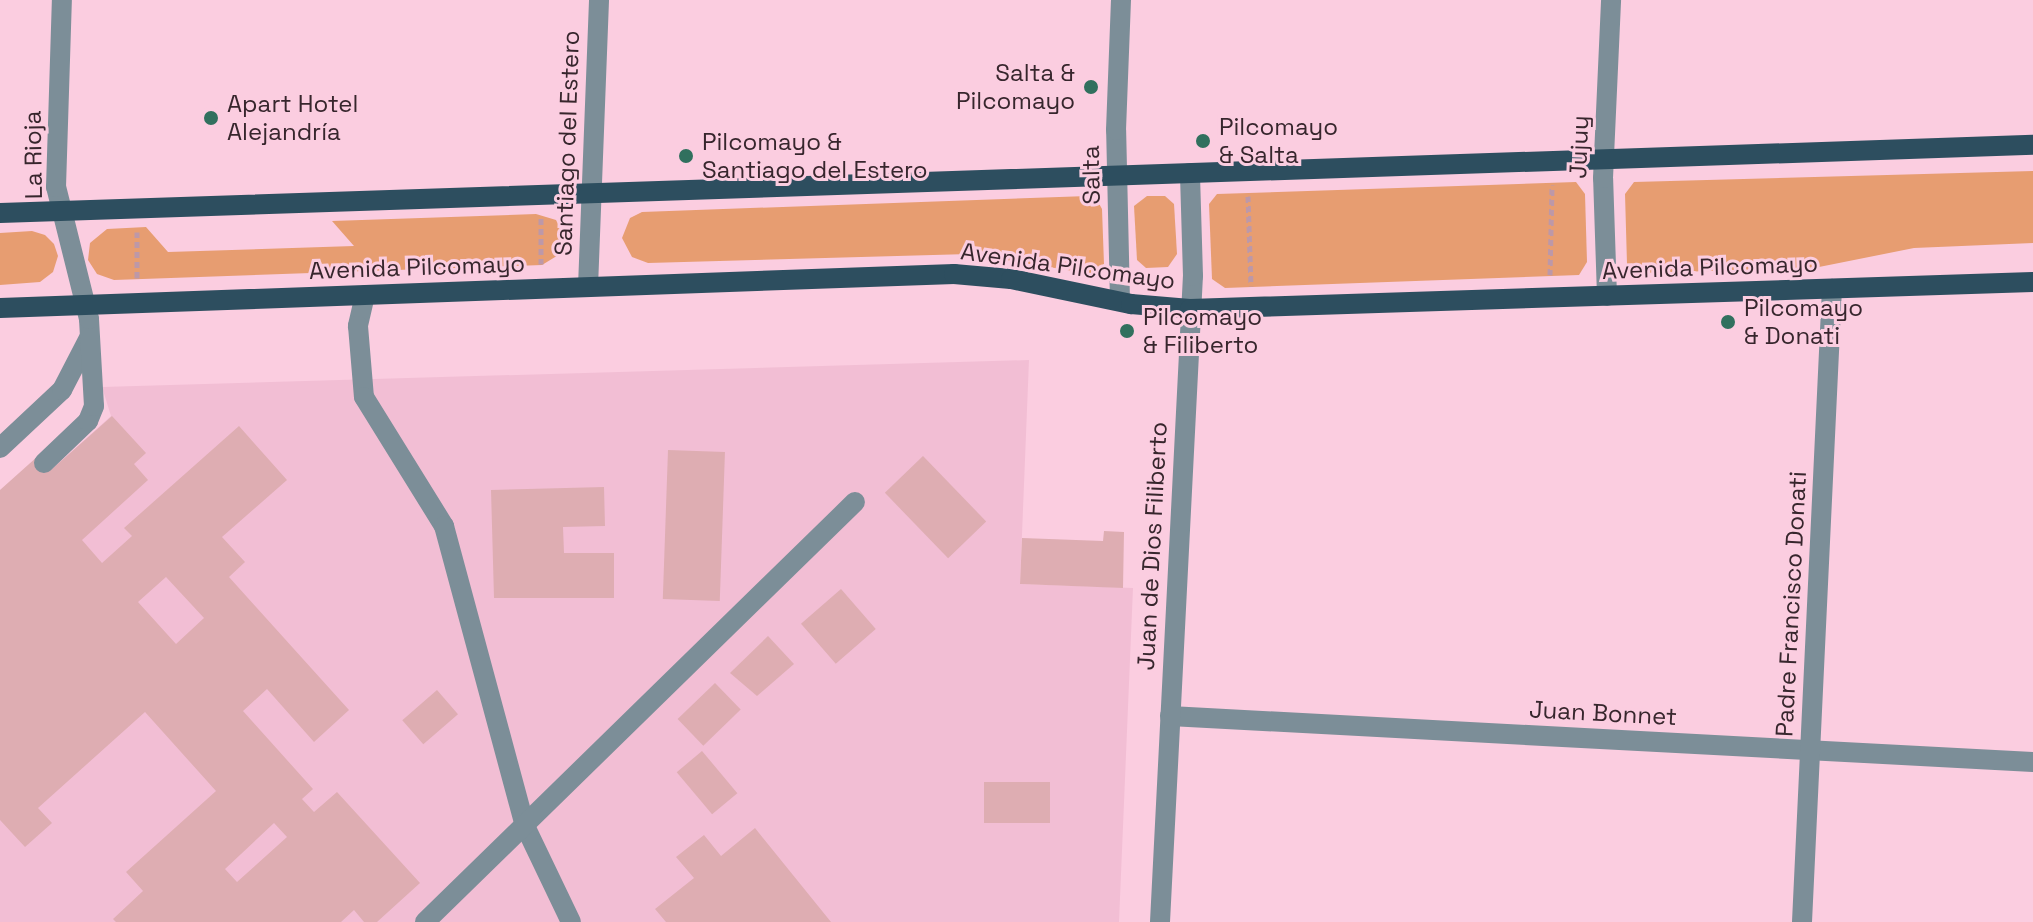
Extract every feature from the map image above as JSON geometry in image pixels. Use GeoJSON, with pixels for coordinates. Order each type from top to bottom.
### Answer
{"type":"FeatureCollection","features":[{"type":"Feature","properties":{"kind":"main road"},"geometry":{"type":"LineString","coordinates":[[0,213],[2033,145]]}},
{"type":"Feature","properties":{"kind":"main road","name":"Avenida Pilcomayo"},"geometry":{"type":"LineString","coordinates":[[0,308],[954,274],[1011,279],[1120,301],[1190,309],[2033,282]]}},
{"type":"Feature","properties":{"kind":"street","name":"La Rioja"},"geometry":{"type":"LineString","coordinates":[[44,463],[92,414],[90,334],[86,305],[61,211],[55,174],[62,0]]}},
{"type":"Feature","properties":{"kind":"street","name":"Santiago del Estero"},"geometry":{"type":"LineString","coordinates":[[588,287],[599,0]]}},
{"type":"Feature","properties":{"kind":"street","name":"Salta"},"geometry":{"type":"LineString","coordinates":[[1120,301],[1117,176],[1121,0]]}},
{"type":"Feature","properties":{"kind":"street","name":"Jujuy"},"geometry":{"type":"LineString","coordinates":[[1607,296],[1604,159],[1611,0]]}},
{"type":"Feature","properties":{"kind":"street","name":"Juan de Dios Filiberto"},"geometry":{"type":"LineString","coordinates":[[1160,922],[1190,309],[1190,173]]}},
{"type":"Feature","properties":{"kind":"street","name":"Padre Francisco Donati"},"geometry":{"type":"LineString","coordinates":[[1802,922],[1832,289]]}},
{"type":"Feature","properties":{"kind":"street"},"geometry":{"type":"LineString","coordinates":[[365,295],[358,326],[364,397],[444,526],[525,826],[571,922]]}},
{"type":"Feature","properties":{"kind":"street"},"geometry":{"type":"LineString","coordinates":[[0,448],[67,384],[90,334]]}},
{"type":"Feature","properties":{"kind":"street"},"geometry":{"type":"LineString","coordinates":[[425,922],[855,502]]}},
{"type":"Feature","properties":{"kind":"street","name":"Juan Bonnet"},"geometry":{"type":"LineString","coordinates":[[1170,716],[2033,762]]}},
{"type":"Feature","properties":{"kind":"path"},"geometry":{"type":"LineString","coordinates":[[1550,276],[1552,182]]}},
{"type":"Feature","properties":{"kind":"path"},"geometry":{"type":"LineString","coordinates":[[1248,192],[1251,287]]}},
{"type":"Feature","properties":{"kind":"path"},"geometry":{"type":"LineString","coordinates":[[541,214],[541,265]]}},
{"type":"Feature","properties":{"kind":"path"},"geometry":{"type":"LineString","coordinates":[[137,227],[137,280]]}},
{"type":"Feature","properties":{"kind":"shaded area"},"geometry":{"type":"Polygon","coordinates":[[[2033,171],[2033,243],[1914,248],[1814,268],[1641,273],[1627,264],[1625,194],[1634,182],[2033,171]]]}},
{"type":"Feature","properties":{"kind":"shaded area"},"geometry":{"type":"Polygon","coordinates":[[[1576,182],[1585,194],[1587,262],[1579,275],[1225,288],[1212,279],[1209,204],[1217,194],[1576,182]]]}},
{"type":"Feature","properties":{"kind":"shaded area"},"geometry":{"type":"Polygon","coordinates":[[[1147,196],[1165,196],[1174,204],[1177,254],[1168,267],[1146,268],[1137,260],[1134,206],[1147,196]]]}},
{"type":"Feature","properties":{"kind":"shaded area"},"geometry":{"type":"Polygon","coordinates":[[[1096,198],[1102,209],[1104,264],[1092,274],[969,254],[648,263],[632,257],[622,238],[630,218],[642,212],[1096,198]]]}},
{"type":"Feature","properties":{"kind":"shaded area"},"geometry":{"type":"Polygon","coordinates":[[[536,214],[556,220],[565,238],[560,254],[542,265],[114,280],[97,274],[88,260],[90,243],[107,229],[146,227],[168,252],[354,246],[332,221],[536,214]]]}},
{"type":"Feature","properties":{"kind":"shaded area"},"geometry":{"type":"Polygon","coordinates":[[[32,231],[45,235],[54,244],[58,256],[53,272],[40,282],[0,285],[0,233],[32,231]]]}},
{"type":"Feature","properties":{"kind":"shaded area"},"geometry":{"type":"Polygon","coordinates":[[[1029,360],[1020,584],[1133,588],[1119,922],[0,922],[0,490],[51,470],[111,416],[102,387],[1029,360]]]}},
{"type":"Feature","properties":{"kind":"building"},"geometry":{"type":"Polygon","coordinates":[[[112,416],[146,453],[134,464],[148,480],[82,540],[102,563],[132,536],[124,528],[239,426],[287,480],[222,537],[245,562],[229,577],[349,710],[314,742],[267,689],[243,711],[313,789],[302,799],[314,812],[337,792],[420,883],[377,922],[364,922],[354,910],[341,922],[116,922],[113,919],[143,891],[126,872],[216,791],[145,712],[38,808],[52,823],[25,847],[0,820],[0,490],[38,456],[51,470],[112,416]],[[166,577],[138,602],[176,644],[204,618],[166,577]],[[274,823],[225,869],[237,882],[287,837],[274,823]]]}},
{"type":"Feature","properties":{"kind":"building"},"geometry":{"type":"Polygon","coordinates":[[[668,450],[725,452],[720,601],[663,599],[668,450]]]}},
{"type":"Feature","properties":{"kind":"building"},"geometry":{"type":"Polygon","coordinates":[[[923,456],[986,521],[948,558],[885,493],[923,456]]]}},
{"type":"Feature","properties":{"kind":"building"},"geometry":{"type":"Polygon","coordinates":[[[604,487],[605,526],[563,527],[564,553],[614,553],[614,598],[494,598],[491,490],[604,487]]]}},
{"type":"Feature","properties":{"kind":"building"},"geometry":{"type":"Polygon","coordinates":[[[1104,531],[1124,532],[1123,588],[1020,584],[1022,538],[1103,541],[1104,531]]]}},
{"type":"Feature","properties":{"kind":"building"},"geometry":{"type":"Polygon","coordinates":[[[841,589],[876,629],[836,664],[801,624],[841,589]]]}},
{"type":"Feature","properties":{"kind":"building"},"geometry":{"type":"Polygon","coordinates":[[[768,636],[794,664],[757,696],[730,673],[768,636]]]}},
{"type":"Feature","properties":{"kind":"building"},"geometry":{"type":"Polygon","coordinates":[[[715,683],[741,710],[703,746],[678,719],[715,683]]]}},
{"type":"Feature","properties":{"kind":"building"},"geometry":{"type":"Polygon","coordinates":[[[437,690],[458,714],[423,744],[402,720],[437,690]]]}},
{"type":"Feature","properties":{"kind":"building"},"geometry":{"type":"Polygon","coordinates":[[[702,751],[737,793],[712,814],[677,772],[702,751]]]}},
{"type":"Feature","properties":{"kind":"building"},"geometry":{"type":"Polygon","coordinates":[[[984,782],[1050,782],[1050,823],[984,823],[984,782]]]}},
{"type":"Feature","properties":{"kind":"building"},"geometry":{"type":"Polygon","coordinates":[[[755,828],[831,922],[666,922],[655,909],[694,878],[676,857],[704,835],[721,856],[755,828]]]}},
{"type":"Feature","properties":{"kind":"place","name":"Salta & Pilcomayo"},"geometry":{"type":"Point","coordinates":[1091,87]}},
{"type":"Feature","properties":{"kind":"place","name":"Apart Hotel Alejandría"},"geometry":{"type":"Point","coordinates":[211,118]}},
{"type":"Feature","properties":{"kind":"place","name":"Pilcomayo & Salta"},"geometry":{"type":"Point","coordinates":[1203,141]}},
{"type":"Feature","properties":{"kind":"place","name":"Pilcomayo & Santiago del Estero"},"geometry":{"type":"Point","coordinates":[686,156]}},
{"type":"Feature","properties":{"kind":"place","name":"Pilcomayo & Donati"},"geometry":{"type":"Point","coordinates":[1728,322]}},
{"type":"Feature","properties":{"kind":"place","name":"Pilcomayo & Filiberto"},"geometry":{"type":"Point","coordinates":[1127,331]}}]}
